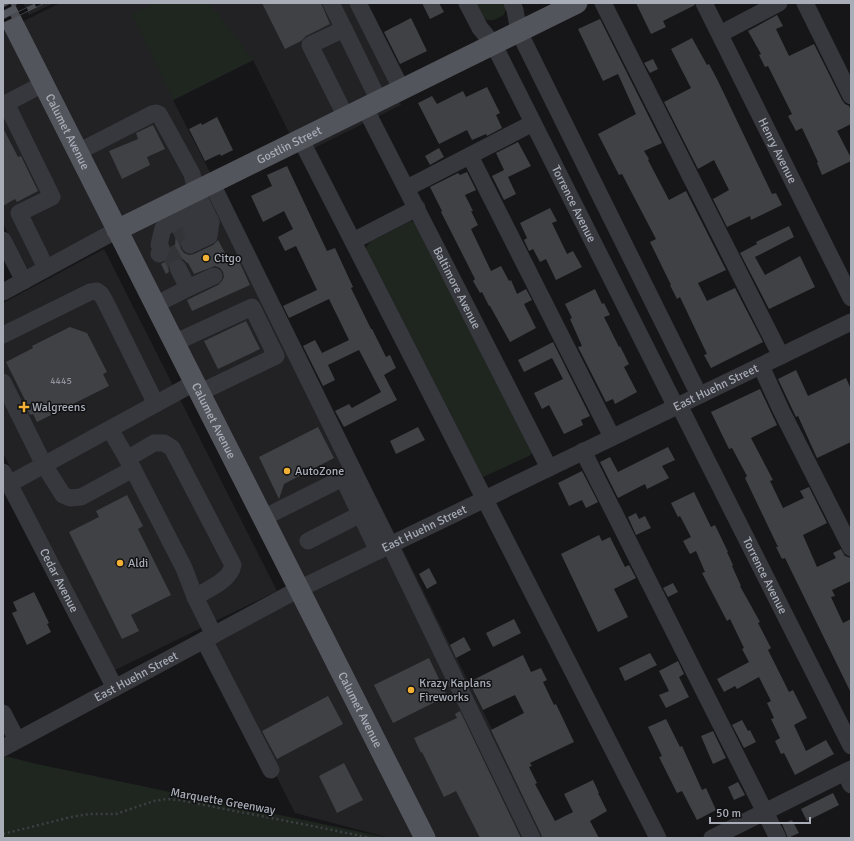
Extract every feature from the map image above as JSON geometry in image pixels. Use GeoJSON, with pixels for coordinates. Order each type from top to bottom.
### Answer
{"type":"FeatureCollection","features":[{"type":"Feature","properties":{"kind":"main road","name":"Gostlin Street"},"geometry":{"type":"LineString","coordinates":[[117,230],[204,194],[301,140],[519,32],[555,8],[577,3]]}},
{"type":"Feature","properties":{"kind":"main road","name":"Calumet Avenue"},"geometry":{"type":"LineString","coordinates":[[3,4],[424,838]]}},
{"type":"Feature","properties":{"kind":"street","name":"Baltimore Avenue"},"geometry":{"type":"LineString","coordinates":[[331,3],[344,29],[406,188],[549,468]]}},
{"type":"Feature","properties":{"kind":"street"},"geometry":{"type":"LineString","coordinates":[[358,3],[402,90]]}},
{"type":"Feature","properties":{"kind":"street","name":"Torrence Avenue"},"geometry":{"type":"LineString","coordinates":[[467,3],[480,28],[494,45],[851,746]]}},
{"type":"Feature","properties":{"kind":"street"},"geometry":{"type":"LineString","coordinates":[[512,3],[515,10],[519,32],[699,395]]}},
{"type":"Feature","properties":{"kind":"street"},"geometry":{"type":"LineString","coordinates":[[603,3],[781,356]]}},
{"type":"Feature","properties":{"kind":"street","name":"Henry Avenue"},"geometry":{"type":"LineString","coordinates":[[704,3],[851,298]]}},
{"type":"Feature","properties":{"kind":"street"},"geometry":{"type":"LineString","coordinates":[[720,34],[779,3]]}},
{"type":"Feature","properties":{"kind":"street"},"geometry":{"type":"LineString","coordinates":[[805,3],[851,96]]}},
{"type":"Feature","properties":{"kind":"street"},"geometry":{"type":"LineString","coordinates":[[344,29],[310,45],[346,117]]}},
{"type":"Feature","properties":{"kind":"street"},"geometry":{"type":"LineString","coordinates":[[43,84],[5,104],[52,197],[19,212],[46,268]]}},
{"type":"Feature","properties":{"kind":"street"},"geometry":{"type":"LineString","coordinates":[[78,152],[156,113],[162,118],[204,194],[532,838]]}},
{"type":"Feature","properties":{"kind":"street"},"geometry":{"type":"LineString","coordinates":[[406,188],[533,124]]}},
{"type":"Feature","properties":{"kind":"street"},"geometry":{"type":"LineString","coordinates":[[301,140],[658,838]]}},
{"type":"Feature","properties":{"kind":"street"},"geometry":{"type":"LineString","coordinates":[[470,156],[612,437]]}},
{"type":"Feature","properties":{"kind":"street"},"geometry":{"type":"LineString","coordinates":[[172,251],[209,236],[210,222],[204,194]]}},
{"type":"Feature","properties":{"kind":"street"},"geometry":{"type":"LineString","coordinates":[[184,290],[163,228],[204,194]]}},
{"type":"Feature","properties":{"kind":"street"},"geometry":{"type":"LineString","coordinates":[[353,241],[417,208]]}},
{"type":"Feature","properties":{"kind":"street","name":"Gostlin Street"},"geometry":{"type":"LineString","coordinates":[[3,292],[117,230]]}},
{"type":"Feature","properties":{"kind":"street"},"geometry":{"type":"LineString","coordinates":[[3,240],[24,281]]}},
{"type":"Feature","properties":{"kind":"street"},"geometry":{"type":"LineString","coordinates":[[155,305],[214,276]]}},
{"type":"Feature","properties":{"kind":"street"},"geometry":{"type":"LineString","coordinates":[[3,336],[90,292],[97,291],[101,294],[105,301],[156,404]]}},
{"type":"Feature","properties":{"kind":"street"},"geometry":{"type":"LineString","coordinates":[[6,478],[44,465],[156,404],[276,356],[252,307],[174,343]]}},
{"type":"Feature","properties":{"kind":"street","name":"East Huehn Street"},"geometry":{"type":"LineString","coordinates":[[10,744],[299,589],[699,395],[781,356],[849,327]]}},
{"type":"Feature","properties":{"kind":"street"},"geometry":{"type":"LineString","coordinates":[[761,366],[781,410],[851,548]]}},
{"type":"Feature","properties":{"kind":"street"},"geometry":{"type":"LineString","coordinates":[[3,382],[44,465],[62,495],[70,498],[81,497],[130,464],[154,443],[164,443],[172,448],[233,564],[232,571],[227,577],[195,597]]}},
{"type":"Feature","properties":{"kind":"street"},"geometry":{"type":"LineString","coordinates":[[110,428],[184,568],[209,637],[271,770]]}},
{"type":"Feature","properties":{"kind":"street"},"geometry":{"type":"LineString","coordinates":[[583,452],[778,838]]}},
{"type":"Feature","properties":{"kind":"street","name":"Cedar Avenue"},"geometry":{"type":"LineString","coordinates":[[6,478],[115,688]]}},
{"type":"Feature","properties":{"kind":"street"},"geometry":{"type":"LineString","coordinates":[[263,518],[343,478],[360,514],[384,548]]}},
{"type":"Feature","properties":{"kind":"street"},"geometry":{"type":"LineString","coordinates":[[308,541],[360,514]]}},
{"type":"Feature","properties":{"kind":"street"},"geometry":{"type":"LineString","coordinates":[[3,713],[10,744]]}},
{"type":"Feature","properties":{"kind":"street"},"geometry":{"type":"LineString","coordinates":[[712,838],[765,812],[849,776]]}},
{"type":"Feature","properties":{"kind":"path","name":"Marquette Greenway"},"geometry":{"type":"LineString","coordinates":[[3,834],[71,817],[88,814],[116,814],[154,801],[166,799],[179,800],[307,824],[370,838]]}},
{"type":"Feature","properties":{"kind":"shaded area"},"geometry":{"type":"Polygon","coordinates":[[[23,3],[54,3],[29,15],[23,3]]]}},
{"type":"Feature","properties":{"kind":"shaded area"},"geometry":{"type":"Polygon","coordinates":[[[60,3],[350,3],[401,105],[300,155],[253,60],[173,100],[397,538],[546,838],[429,838],[18,24],[60,3]]]}},
{"type":"Feature","properties":{"kind":"shaded area"},"geometry":{"type":"Polygon","coordinates":[[[155,3],[207,3],[218,14],[253,60],[173,100],[132,14],[155,3]]]}},
{"type":"Feature","properties":{"kind":"shaded area"},"geometry":{"type":"Polygon","coordinates":[[[474,3],[506,3],[506,9],[504,15],[494,20],[487,20],[481,15],[474,3]]]}},
{"type":"Feature","properties":{"kind":"shaded area"},"geometry":{"type":"Polygon","coordinates":[[[9,25],[113,230],[30,273],[3,224],[3,28],[9,25]]]}},
{"type":"Feature","properties":{"kind":"shaded area"},"geometry":{"type":"Polygon","coordinates":[[[411,221],[414,222],[533,452],[529,456],[483,477],[366,249],[370,242],[411,221]]]}},
{"type":"Feature","properties":{"kind":"shaded area"},"geometry":{"type":"Polygon","coordinates":[[[104,249],[277,591],[113,671],[3,453],[3,303],[104,249]]]}},
{"type":"Feature","properties":{"kind":"shaded area"},"geometry":{"type":"Polygon","coordinates":[[[297,594],[421,838],[390,838],[295,813],[209,642],[297,594]]]}},
{"type":"Feature","properties":{"kind":"shaded area"},"geometry":{"type":"Polygon","coordinates":[[[5,756],[389,838],[3,838],[3,757],[5,756]]]}},
{"type":"Feature","properties":{"kind":"building"},"geometry":{"type":"Polygon","coordinates":[[[262,3],[321,3],[330,24],[285,49],[262,3]]]}},
{"type":"Feature","properties":{"kind":"building"},"geometry":{"type":"Polygon","coordinates":[[[422,3],[439,3],[444,12],[430,19],[422,3]]]}},
{"type":"Feature","properties":{"kind":"building"},"geometry":{"type":"Polygon","coordinates":[[[636,3],[694,3],[695,5],[663,21],[666,27],[651,34],[636,3]]]}},
{"type":"Feature","properties":{"kind":"building"},"geometry":{"type":"Polygon","coordinates":[[[777,15],[783,26],[776,29],[789,56],[814,44],[842,100],[851,110],[851,124],[837,131],[851,158],[851,161],[822,175],[817,163],[818,162],[802,128],[796,131],[788,116],[792,114],[768,66],[765,67],[759,55],[761,54],[748,31],[777,15]]]}},
{"type":"Feature","properties":{"kind":"building"},"geometry":{"type":"Polygon","coordinates":[[[411,18],[427,51],[400,64],[384,32],[411,18]]]}},
{"type":"Feature","properties":{"kind":"building"},"geometry":{"type":"Polygon","coordinates":[[[600,19],[662,143],[644,151],[649,159],[648,160],[669,200],[686,191],[726,270],[698,283],[707,301],[735,288],[763,342],[711,368],[704,355],[707,354],[680,297],[677,299],[650,242],[656,239],[622,174],[619,175],[598,134],[636,114],[618,74],[603,81],[578,29],[600,19]]]}},
{"type":"Feature","properties":{"kind":"building"},"geometry":{"type":"Polygon","coordinates":[[[692,38],[718,81],[772,194],[776,193],[782,205],[751,220],[750,216],[727,227],[713,199],[729,190],[714,160],[698,169],[664,102],[691,88],[671,49],[692,38]]]}},
{"type":"Feature","properties":{"kind":"building"},"geometry":{"type":"Polygon","coordinates":[[[653,59],[658,69],[650,73],[644,63],[653,59]]]}},
{"type":"Feature","properties":{"kind":"building"},"geometry":{"type":"Polygon","coordinates":[[[487,87],[500,113],[496,115],[502,128],[487,136],[486,134],[472,140],[467,130],[439,144],[418,103],[432,96],[437,104],[463,91],[466,97],[487,87]]]}},
{"type":"Feature","properties":{"kind":"building"},"geometry":{"type":"Polygon","coordinates":[[[217,117],[233,150],[205,161],[189,129],[201,123],[202,125],[217,117]]]}},
{"type":"Feature","properties":{"kind":"building"},"geometry":{"type":"Polygon","coordinates":[[[153,125],[165,149],[147,157],[150,165],[122,179],[109,151],[138,139],[136,133],[153,125]]]}},
{"type":"Feature","properties":{"kind":"building"},"geometry":{"type":"Polygon","coordinates":[[[3,128],[18,157],[21,156],[38,191],[17,202],[15,199],[3,206],[3,128]]]}},
{"type":"Feature","properties":{"kind":"building"},"geometry":{"type":"Polygon","coordinates":[[[518,142],[531,166],[508,177],[516,194],[504,200],[492,176],[504,170],[496,153],[518,142]]]}},
{"type":"Feature","properties":{"kind":"building"},"geometry":{"type":"Polygon","coordinates":[[[439,148],[444,157],[430,165],[425,156],[439,148]]]}},
{"type":"Feature","properties":{"kind":"building"},"geometry":{"type":"Polygon","coordinates":[[[287,166],[327,251],[335,248],[353,287],[351,288],[371,329],[386,357],[390,355],[396,368],[384,375],[397,400],[344,427],[335,411],[349,404],[352,408],[381,392],[359,350],[328,365],[335,380],[323,386],[303,346],[315,340],[322,353],[349,340],[329,299],[289,318],[283,306],[317,290],[296,246],[285,251],[278,237],[293,229],[284,211],[263,222],[251,196],[272,186],[267,175],[287,166]]]}},
{"type":"Feature","properties":{"kind":"building"},"geometry":{"type":"Polygon","coordinates":[[[467,172],[476,190],[465,195],[478,225],[471,229],[491,271],[501,266],[509,281],[511,280],[517,294],[526,289],[532,300],[524,304],[536,328],[510,342],[482,292],[480,293],[473,281],[475,279],[430,187],[458,173],[460,175],[467,172]]]}},
{"type":"Feature","properties":{"kind":"building"},"geometry":{"type":"Polygon","coordinates":[[[550,208],[557,221],[552,223],[567,254],[573,251],[582,267],[556,280],[546,259],[540,262],[533,249],[529,251],[524,240],[527,238],[520,223],[550,208]]]}},
{"type":"Feature","properties":{"kind":"building"},"geometry":{"type":"Polygon","coordinates":[[[789,226],[794,237],[755,257],[765,275],[800,256],[815,287],[769,309],[740,253],[757,244],[756,242],[789,226]]]}},
{"type":"Feature","properties":{"kind":"building"},"geometry":{"type":"Polygon","coordinates":[[[181,230],[184,238],[180,245],[184,253],[189,255],[194,254],[213,245],[218,240],[231,264],[239,261],[250,285],[192,311],[187,300],[218,285],[224,277],[220,268],[215,266],[194,274],[188,263],[183,259],[178,258],[170,262],[168,267],[169,272],[166,274],[161,264],[166,261],[171,247],[175,245],[176,233],[181,230]]]}},
{"type":"Feature","properties":{"kind":"building"},"geometry":{"type":"Polygon","coordinates":[[[595,289],[602,304],[604,303],[610,315],[604,317],[629,364],[624,367],[637,392],[615,404],[613,399],[606,402],[578,347],[582,346],[570,319],[572,318],[565,304],[595,289]]]}},
{"type":"Feature","properties":{"kind":"building"},"geometry":{"type":"Polygon","coordinates":[[[246,321],[260,349],[218,369],[204,341],[246,321]]]}},
{"type":"Feature","properties":{"kind":"building","name":"Walgreens"},"geometry":{"type":"Polygon","coordinates":[[[70,327],[87,333],[107,372],[103,374],[109,386],[37,422],[33,414],[30,415],[24,403],[26,402],[6,362],[33,348],[32,346],[70,327]]]}},
{"type":"Feature","properties":{"kind":"building"},"geometry":{"type":"Polygon","coordinates":[[[553,342],[590,416],[581,420],[583,425],[564,434],[549,405],[542,409],[534,393],[563,379],[552,358],[524,372],[518,360],[553,342]]]}},
{"type":"Feature","properties":{"kind":"building"},"geometry":{"type":"Polygon","coordinates":[[[796,370],[808,396],[846,378],[851,389],[851,442],[817,458],[798,416],[796,417],[778,379],[796,370]]]}},
{"type":"Feature","properties":{"kind":"building"},"geometry":{"type":"Polygon","coordinates":[[[760,389],[777,425],[751,438],[773,480],[770,481],[783,508],[804,498],[800,491],[809,487],[827,523],[803,535],[817,567],[836,558],[833,553],[841,549],[845,556],[851,558],[851,581],[832,590],[835,596],[831,597],[843,623],[851,619],[851,693],[785,558],[782,559],[776,547],[778,547],[745,478],[747,476],[732,448],[729,449],[711,412],[760,389]]]}},
{"type":"Feature","properties":{"kind":"building","name":"AutoZone"},"geometry":{"type":"Polygon","coordinates":[[[318,427],[334,458],[284,484],[279,499],[259,457],[318,427]]]}},
{"type":"Feature","properties":{"kind":"building"},"geometry":{"type":"Polygon","coordinates":[[[418,427],[425,440],[396,454],[390,441],[418,427]]]}},
{"type":"Feature","properties":{"kind":"building"},"geometry":{"type":"Polygon","coordinates":[[[668,447],[675,460],[662,466],[669,478],[647,489],[645,484],[618,498],[600,462],[610,457],[618,472],[668,447]]]}},
{"type":"Feature","properties":{"kind":"building"},"geometry":{"type":"Polygon","coordinates":[[[582,471],[598,502],[586,508],[582,500],[569,506],[558,483],[582,471]]]}},
{"type":"Feature","properties":{"kind":"building"},"geometry":{"type":"Polygon","coordinates":[[[694,492],[711,527],[715,525],[728,552],[740,586],[760,622],[758,623],[771,648],[768,650],[789,692],[793,690],[807,718],[794,725],[806,751],[826,740],[834,754],[795,775],[784,753],[781,754],[775,741],[780,738],[771,719],[774,718],[767,703],[771,701],[759,677],[737,689],[735,686],[724,692],[717,679],[749,662],[730,619],[727,621],[702,573],[705,572],[696,551],[690,554],[683,541],[691,537],[671,503],[694,492]]]}},
{"type":"Feature","properties":{"kind":"building","name":"Aldi"},"geometry":{"type":"Polygon","coordinates":[[[127,495],[143,526],[138,529],[171,595],[131,615],[139,631],[122,639],[69,532],[99,517],[96,511],[127,495]]]}},
{"type":"Feature","properties":{"kind":"building"},"geometry":{"type":"Polygon","coordinates":[[[636,513],[639,519],[645,516],[651,528],[636,535],[628,517],[636,513]]]}},
{"type":"Feature","properties":{"kind":"building"},"geometry":{"type":"Polygon","coordinates":[[[599,535],[602,541],[610,537],[625,567],[629,565],[636,578],[614,589],[628,617],[598,632],[561,554],[599,535]]]}},
{"type":"Feature","properties":{"kind":"building"},"geometry":{"type":"Polygon","coordinates":[[[429,568],[437,583],[427,589],[419,574],[429,568]]]}},
{"type":"Feature","properties":{"kind":"building"},"geometry":{"type":"Polygon","coordinates":[[[673,583],[678,592],[668,597],[663,588],[673,583]]]}},
{"type":"Feature","properties":{"kind":"building"},"geometry":{"type":"Polygon","coordinates":[[[34,592],[49,623],[47,624],[51,632],[27,645],[12,613],[17,611],[13,602],[34,592]]]}},
{"type":"Feature","properties":{"kind":"building"},"geometry":{"type":"Polygon","coordinates":[[[514,619],[521,633],[493,647],[486,633],[514,619]]]}},
{"type":"Feature","properties":{"kind":"building"},"geometry":{"type":"Polygon","coordinates":[[[464,637],[471,650],[456,658],[450,645],[464,637]]]}},
{"type":"Feature","properties":{"kind":"building"},"geometry":{"type":"Polygon","coordinates":[[[650,653],[657,665],[625,681],[619,668],[650,653]]]}},
{"type":"Feature","properties":{"kind":"building"},"geometry":{"type":"Polygon","coordinates":[[[523,655],[531,672],[541,668],[547,680],[543,682],[554,705],[556,704],[574,742],[530,763],[532,766],[529,767],[537,783],[535,784],[555,821],[573,812],[564,794],[593,780],[607,811],[590,821],[599,838],[542,838],[491,730],[524,713],[515,695],[483,710],[469,682],[523,655]]]}},
{"type":"Feature","properties":{"kind":"building","name":"Krazy Kaplans Fireworks"},"geometry":{"type":"Polygon","coordinates":[[[429,658],[447,696],[393,723],[374,685],[429,658]]]}},
{"type":"Feature","properties":{"kind":"building"},"geometry":{"type":"Polygon","coordinates":[[[678,661],[684,674],[679,677],[689,697],[666,708],[659,695],[669,691],[659,671],[678,661]]]}},
{"type":"Feature","properties":{"kind":"building"},"geometry":{"type":"Polygon","coordinates":[[[328,696],[343,724],[277,759],[262,731],[328,696]]]}},
{"type":"Feature","properties":{"kind":"building"},"geometry":{"type":"Polygon","coordinates":[[[460,711],[521,838],[480,838],[456,791],[444,797],[422,752],[421,753],[414,738],[457,718],[455,714],[460,711]]]}},
{"type":"Feature","properties":{"kind":"building"},"geometry":{"type":"Polygon","coordinates":[[[666,719],[680,747],[682,746],[702,790],[706,788],[716,810],[697,820],[682,791],[677,793],[659,757],[662,756],[648,727],[666,719]]]}},
{"type":"Feature","properties":{"kind":"building"},"geometry":{"type":"Polygon","coordinates":[[[742,720],[748,731],[750,730],[756,742],[744,748],[732,725],[742,720]]]}},
{"type":"Feature","properties":{"kind":"building"},"geometry":{"type":"Polygon","coordinates":[[[713,731],[726,758],[713,764],[701,736],[713,731]]]}},
{"type":"Feature","properties":{"kind":"building"},"geometry":{"type":"Polygon","coordinates":[[[344,763],[363,800],[337,813],[319,776],[344,763]]]}},
{"type":"Feature","properties":{"kind":"building"},"geometry":{"type":"Polygon","coordinates":[[[738,782],[745,795],[734,800],[728,787],[738,782]]]}},
{"type":"Feature","properties":{"kind":"building"},"geometry":{"type":"Polygon","coordinates":[[[833,793],[839,805],[807,821],[801,809],[833,793]]]}},
{"type":"Feature","properties":{"kind":"building"},"geometry":{"type":"Polygon","coordinates":[[[792,820],[799,833],[788,838],[782,824],[792,820]]]}},
{"type":"Feature","properties":{"kind":"tunnel"},"geometry":{"type":"LineString","coordinates":[[176,239],[191,231]]}},
{"type":"Feature","properties":{"kind":"tunnel"},"geometry":{"type":"LineString","coordinates":[[167,249],[178,268]]}},
{"type":"Feature","properties":{"kind":"railway"},"geometry":{"type":"LineString","coordinates":[[3,9],[15,3]]}},
{"type":"Feature","properties":{"kind":"railway"},"geometry":{"type":"LineString","coordinates":[[3,21],[41,3]]}},
{"type":"Feature","properties":{"kind":"place","name":"Citgo"},"geometry":{"type":"Point","coordinates":[206,258]}},
{"type":"Feature","properties":{"kind":"place","name":"Walgreens"},"geometry":{"type":"Point","coordinates":[24,407]}},
{"type":"Feature","properties":{"kind":"place","name":"AutoZone"},"geometry":{"type":"Point","coordinates":[287,471]}},
{"type":"Feature","properties":{"kind":"place","name":"Aldi"},"geometry":{"type":"Point","coordinates":[120,563]}},
{"type":"Feature","properties":{"kind":"place","name":"Krazy Kaplans Fireworks"},"geometry":{"type":"Point","coordinates":[411,690]}}]}
